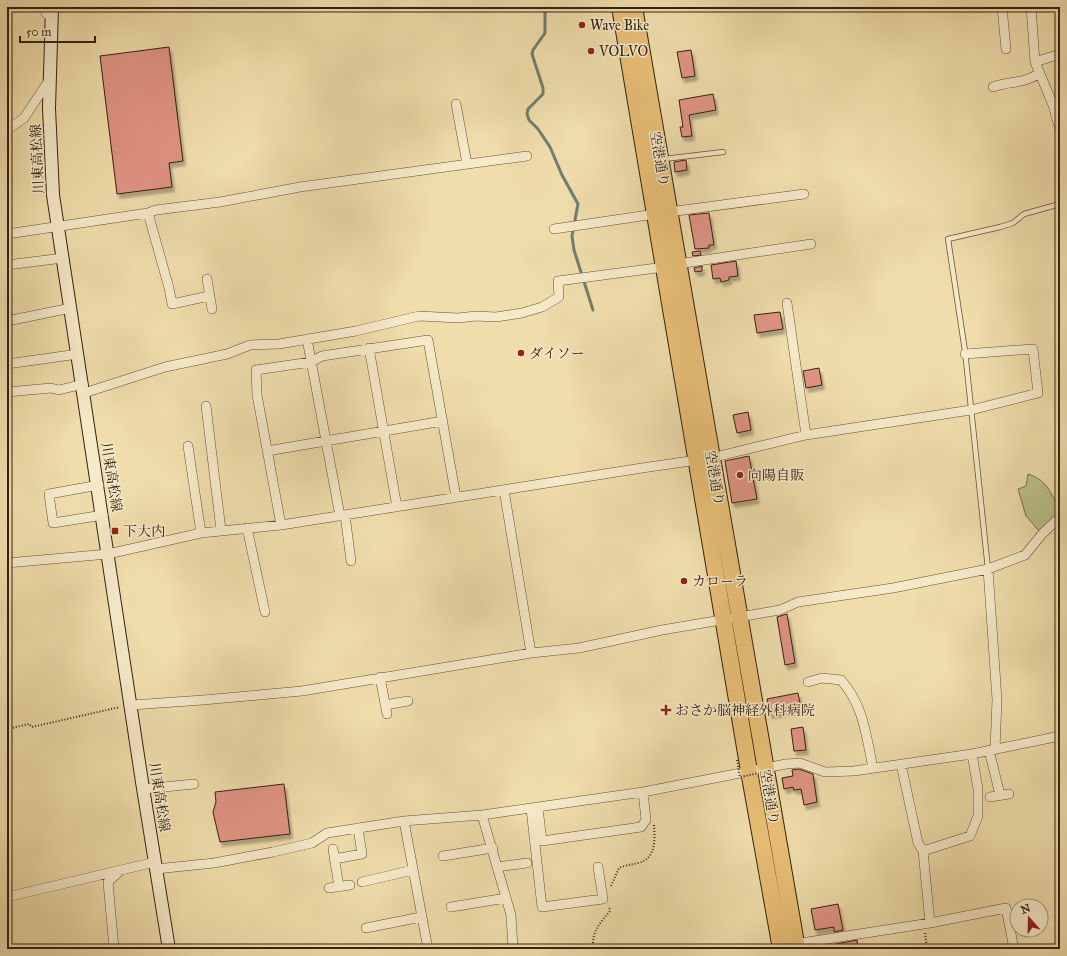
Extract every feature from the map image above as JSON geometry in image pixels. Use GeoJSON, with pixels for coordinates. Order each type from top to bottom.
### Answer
{"type":"FeatureCollection","features":[{"type":"Feature","properties":{"kind":"highway","name":"空港通り"},"geometry":{"type":"LineString","coordinates":[[620,7],[662,213],[731,617],[761,770],[791,947]]}},
{"type":"Feature","properties":{"kind":"highway","name":"空港通り"},"geometry":{"type":"LineString","coordinates":[[634,7],[660,160],[662,213]]}},
{"type":"Feature","properties":{"kind":"main road","name":"川東高松線"},"geometry":{"type":"LineString","coordinates":[[52,13],[50,153],[53,195],[170,949]]}},
{"type":"Feature","properties":{"kind":"street"},"geometry":{"type":"LineString","coordinates":[[44,7],[46,13],[52,13]]}},
{"type":"Feature","properties":{"kind":"street"},"geometry":{"type":"LineString","coordinates":[[1002,7],[1006,49]]}},
{"type":"Feature","properties":{"kind":"street"},"geometry":{"type":"LineString","coordinates":[[1031,7],[1035,62],[1054,105],[1060,130]]}},
{"type":"Feature","properties":{"kind":"street"},"geometry":{"type":"LineString","coordinates":[[1035,62],[1060,54]]}},
{"type":"Feature","properties":{"kind":"street"},"geometry":{"type":"LineString","coordinates":[[993,87],[1004,83],[1019,83],[1040,73]]}},
{"type":"Feature","properties":{"kind":"street"},"geometry":{"type":"LineString","coordinates":[[7,130],[24,118],[50,79]]}},
{"type":"Feature","properties":{"kind":"street"},"geometry":{"type":"LineString","coordinates":[[456,104],[467,164]]}},
{"type":"Feature","properties":{"kind":"street"},"geometry":{"type":"LineString","coordinates":[[7,234],[148,213],[156,210],[220,202],[300,187],[527,156]]}},
{"type":"Feature","properties":{"kind":"street"},"geometry":{"type":"LineString","coordinates":[[554,229],[804,194]]}},
{"type":"Feature","properties":{"kind":"street"},"geometry":{"type":"LineString","coordinates":[[148,213],[172,304],[209,296]]}},
{"type":"Feature","properties":{"kind":"street"},"geometry":{"type":"LineString","coordinates":[[7,392],[51,388],[59,390],[83,388],[165,367],[227,354],[250,345],[279,344],[363,330],[419,316],[496,317],[522,313],[554,302],[559,297],[558,281],[671,266],[811,244]]}},
{"type":"Feature","properties":{"kind":"street"},"geometry":{"type":"LineString","coordinates":[[7,265],[63,258]]}},
{"type":"Feature","properties":{"kind":"street"},"geometry":{"type":"LineString","coordinates":[[207,279],[212,309]]}},
{"type":"Feature","properties":{"kind":"street"},"geometry":{"type":"LineString","coordinates":[[787,303],[806,435]]}},
{"type":"Feature","properties":{"kind":"street"},"geometry":{"type":"LineString","coordinates":[[7,321],[71,308]]}},
{"type":"Feature","properties":{"kind":"street"},"geometry":{"type":"LineString","coordinates":[[307,339],[350,561]]}},
{"type":"Feature","properties":{"kind":"street"},"geometry":{"type":"LineString","coordinates":[[281,525],[257,396],[256,370],[311,362],[322,356],[369,348],[428,340],[456,497]]}},
{"type":"Feature","properties":{"kind":"street"},"geometry":{"type":"LineString","coordinates":[[369,348],[397,507]]}},
{"type":"Feature","properties":{"kind":"street"},"geometry":{"type":"LineString","coordinates":[[7,563],[108,554],[201,532],[281,525],[704,459],[806,435],[971,410],[1038,393],[1033,349],[965,354]]}},
{"type":"Feature","properties":{"kind":"street"},"geometry":{"type":"LineString","coordinates":[[7,364],[78,354]]}},
{"type":"Feature","properties":{"kind":"street"},"geometry":{"type":"LineString","coordinates":[[206,406],[221,530]]}},
{"type":"Feature","properties":{"kind":"street"},"geometry":{"type":"LineString","coordinates":[[267,451],[443,421]]}},
{"type":"Feature","properties":{"kind":"street"},"geometry":{"type":"LineString","coordinates":[[188,446],[201,532]]}},
{"type":"Feature","properties":{"kind":"street"},"geometry":{"type":"LineString","coordinates":[[98,485],[48,494],[53,523],[103,515]]}},
{"type":"Feature","properties":{"kind":"street"},"geometry":{"type":"LineString","coordinates":[[504,490],[531,653]]}},
{"type":"Feature","properties":{"kind":"street"},"geometry":{"type":"LineString","coordinates":[[132,704],[203,700],[302,691],[531,653],[579,648],[731,617],[780,610],[798,602],[893,588],[988,569],[1025,555],[1043,533],[1060,517]]}},
{"type":"Feature","properties":{"kind":"street"},"geometry":{"type":"LineString","coordinates":[[247,528],[265,612]]}},
{"type":"Feature","properties":{"kind":"street"},"geometry":{"type":"LineString","coordinates":[[988,569],[997,700],[992,750],[1004,795],[990,797]]}},
{"type":"Feature","properties":{"kind":"street"},"geometry":{"type":"LineString","coordinates":[[380,677],[386,710],[408,701]]}},
{"type":"Feature","properties":{"kind":"street"},"geometry":{"type":"LineString","coordinates":[[808,682],[822,678],[841,680],[850,689],[860,708],[873,768]]}},
{"type":"Feature","properties":{"kind":"street"},"geometry":{"type":"LineString","coordinates":[[7,897],[120,870],[156,866],[214,863],[273,852],[312,843],[327,833],[358,828],[535,808],[642,792],[800,763],[812,766],[825,772],[873,768],[972,754],[1060,736]]}},
{"type":"Feature","properties":{"kind":"street"},"geometry":{"type":"LineString","coordinates":[[924,851],[970,836],[978,816],[978,789],[972,754]]}},
{"type":"Feature","properties":{"kind":"street"},"geometry":{"type":"LineString","coordinates":[[901,764],[918,843],[924,851],[927,923]]}},
{"type":"Feature","properties":{"kind":"street"},"geometry":{"type":"LineString","coordinates":[[144,789],[194,784]]}},
{"type":"Feature","properties":{"kind":"street"},"geometry":{"type":"LineString","coordinates":[[535,808],[542,841],[641,827],[646,820],[642,792]]}},
{"type":"Feature","properties":{"kind":"street"},"geometry":{"type":"LineString","coordinates":[[535,808],[542,907],[603,899],[598,867]]}},
{"type":"Feature","properties":{"kind":"street"},"geometry":{"type":"LineString","coordinates":[[482,815],[493,848],[511,915],[513,949]]}},
{"type":"Feature","properties":{"kind":"street"},"geometry":{"type":"LineString","coordinates":[[404,822],[428,949]]}},
{"type":"Feature","properties":{"kind":"street"},"geometry":{"type":"LineString","coordinates":[[334,859],[362,854],[358,828]]}},
{"type":"Feature","properties":{"kind":"street"},"geometry":{"type":"LineString","coordinates":[[443,856],[493,848]]}},
{"type":"Feature","properties":{"kind":"street"},"geometry":{"type":"LineString","coordinates":[[333,849],[339,887]]}},
{"type":"Feature","properties":{"kind":"street"},"geometry":{"type":"LineString","coordinates":[[497,867],[527,863]]}},
{"type":"Feature","properties":{"kind":"street"},"geometry":{"type":"LineString","coordinates":[[114,949],[108,882],[120,870]]}},
{"type":"Feature","properties":{"kind":"street"},"geometry":{"type":"LineString","coordinates":[[362,882],[412,870]]}},
{"type":"Feature","properties":{"kind":"street"},"geometry":{"type":"LineString","coordinates":[[329,888],[350,885]]}},
{"type":"Feature","properties":{"kind":"street"},"geometry":{"type":"LineString","coordinates":[[451,907],[506,898]]}},
{"type":"Feature","properties":{"kind":"street"},"geometry":{"type":"LineString","coordinates":[[791,947],[1006,908],[1014,949]]}},
{"type":"Feature","properties":{"kind":"street"},"geometry":{"type":"LineString","coordinates":[[366,928],[421,917]]}},
{"type":"Feature","properties":{"kind":"lane"},"geometry":{"type":"LineString","coordinates":[[660,160],[723,152]]}},
{"type":"Feature","properties":{"kind":"lane"},"geometry":{"type":"LineString","coordinates":[[988,569],[965,354],[948,239],[1014,223],[1024,214],[1060,204]]}},
{"type":"Feature","properties":{"kind":"path"},"geometry":{"type":"LineString","coordinates":[[7,729],[30,724],[32,727],[132,704]]}},
{"type":"Feature","properties":{"kind":"path"},"geometry":{"type":"LineString","coordinates":[[737,760],[740,777],[761,770]]}},
{"type":"Feature","properties":{"kind":"path"},"geometry":{"type":"LineString","coordinates":[[610,890],[619,868],[640,863],[648,858],[652,852],[655,839],[654,824]]}},
{"type":"Feature","properties":{"kind":"path"},"geometry":{"type":"LineString","coordinates":[[593,949],[592,937],[596,928],[610,911],[608,901]]}},
{"type":"Feature","properties":{"kind":"path"},"geometry":{"type":"LineString","coordinates":[[927,923],[927,949]]}},
{"type":"Feature","properties":{"kind":"green space"},"geometry":{"type":"Polygon","coordinates":[[[1028,474],[1045,484],[1052,494],[1060,513],[1040,532],[1026,516],[1018,489],[1026,486],[1028,474]]]}},
{"type":"Feature","properties":{"kind":"building"},"geometry":{"type":"Polygon","coordinates":[[[169,47],[183,161],[169,163],[172,187],[117,194],[100,56],[169,47]]]}},
{"type":"Feature","properties":{"kind":"building"},"geometry":{"type":"Polygon","coordinates":[[[691,50],[695,76],[682,78],[677,52],[691,50]]]}},
{"type":"Feature","properties":{"kind":"building"},"geometry":{"type":"Polygon","coordinates":[[[713,94],[716,110],[689,115],[692,136],[682,137],[680,127],[683,127],[679,100],[713,94]]]}},
{"type":"Feature","properties":{"kind":"building"},"geometry":{"type":"Polygon","coordinates":[[[686,160],[687,170],[675,172],[674,162],[686,160]]]}},
{"type":"Feature","properties":{"kind":"building"},"geometry":{"type":"Polygon","coordinates":[[[709,213],[714,245],[709,245],[709,248],[695,249],[689,215],[709,213]]]}},
{"type":"Feature","properties":{"kind":"building"},"geometry":{"type":"Polygon","coordinates":[[[700,251],[701,255],[693,256],[692,252],[700,251]]]}},
{"type":"Feature","properties":{"kind":"building"},"geometry":{"type":"Polygon","coordinates":[[[736,261],[738,276],[729,277],[729,280],[721,282],[720,278],[713,279],[711,265],[736,261]]]}},
{"type":"Feature","properties":{"kind":"building"},"geometry":{"type":"Polygon","coordinates":[[[702,266],[702,271],[695,272],[694,268],[702,266]]]}},
{"type":"Feature","properties":{"kind":"building"},"geometry":{"type":"Polygon","coordinates":[[[780,312],[783,329],[757,333],[754,315],[780,312]]]}},
{"type":"Feature","properties":{"kind":"building"},"geometry":{"type":"Polygon","coordinates":[[[819,368],[822,385],[806,388],[803,371],[819,368]]]}},
{"type":"Feature","properties":{"kind":"building"},"geometry":{"type":"Polygon","coordinates":[[[748,412],[751,430],[737,433],[733,415],[748,412]]]}},
{"type":"Feature","properties":{"kind":"building"},"geometry":{"type":"Polygon","coordinates":[[[749,456],[757,499],[732,503],[725,461],[749,456]]]}},
{"type":"Feature","properties":{"kind":"building"},"geometry":{"type":"Polygon","coordinates":[[[787,614],[795,663],[785,665],[777,617],[787,614]]]}},
{"type":"Feature","properties":{"kind":"building"},"geometry":{"type":"Polygon","coordinates":[[[798,693],[801,709],[769,714],[767,699],[798,693]]]}},
{"type":"Feature","properties":{"kind":"building"},"geometry":{"type":"Polygon","coordinates":[[[803,727],[806,750],[794,751],[791,729],[803,727]]]}},
{"type":"Feature","properties":{"kind":"building"},"geometry":{"type":"Polygon","coordinates":[[[799,769],[813,774],[817,802],[804,805],[801,789],[794,790],[793,787],[784,789],[782,778],[793,776],[792,770],[799,769]]]}},
{"type":"Feature","properties":{"kind":"building"},"geometry":{"type":"Polygon","coordinates":[[[284,784],[290,834],[220,842],[213,812],[216,802],[215,792],[284,784]]]}},
{"type":"Feature","properties":{"kind":"building"},"geometry":{"type":"Polygon","coordinates":[[[838,904],[843,930],[834,932],[834,927],[815,930],[811,909],[838,904]]]}},
{"type":"Feature","properties":{"kind":"building"},"geometry":{"type":"Polygon","coordinates":[[[857,940],[858,949],[837,949],[836,944],[857,940]]]}},
{"type":"Feature","properties":{"kind":"waterway"},"geometry":{"type":"LineString","coordinates":[[545,7],[545,33],[533,50],[532,54],[543,88],[543,94],[528,109],[527,114],[529,120],[538,129],[550,147],[562,175],[578,204],[572,236],[574,250],[593,310]]}},
{"type":"Feature","properties":{"kind":"place","name":"Wave Bike"},"geometry":{"type":"Point","coordinates":[582,25]}},
{"type":"Feature","properties":{"kind":"place","name":"VOLVO"},"geometry":{"type":"Point","coordinates":[591,51]}},
{"type":"Feature","properties":{"kind":"place","name":"ダイソー"},"geometry":{"type":"Point","coordinates":[521,353]}},
{"type":"Feature","properties":{"kind":"place","name":"向陽自販"},"geometry":{"type":"Point","coordinates":[740,475]}},
{"type":"Feature","properties":{"kind":"place","name":"下大内"},"geometry":{"type":"Point","coordinates":[115,531]}},
{"type":"Feature","properties":{"kind":"place","name":"カローラ"},"geometry":{"type":"Point","coordinates":[684,581]}},
{"type":"Feature","properties":{"kind":"place","name":"おさか脳神経外科病院"},"geometry":{"type":"Point","coordinates":[666,710]}}]}
